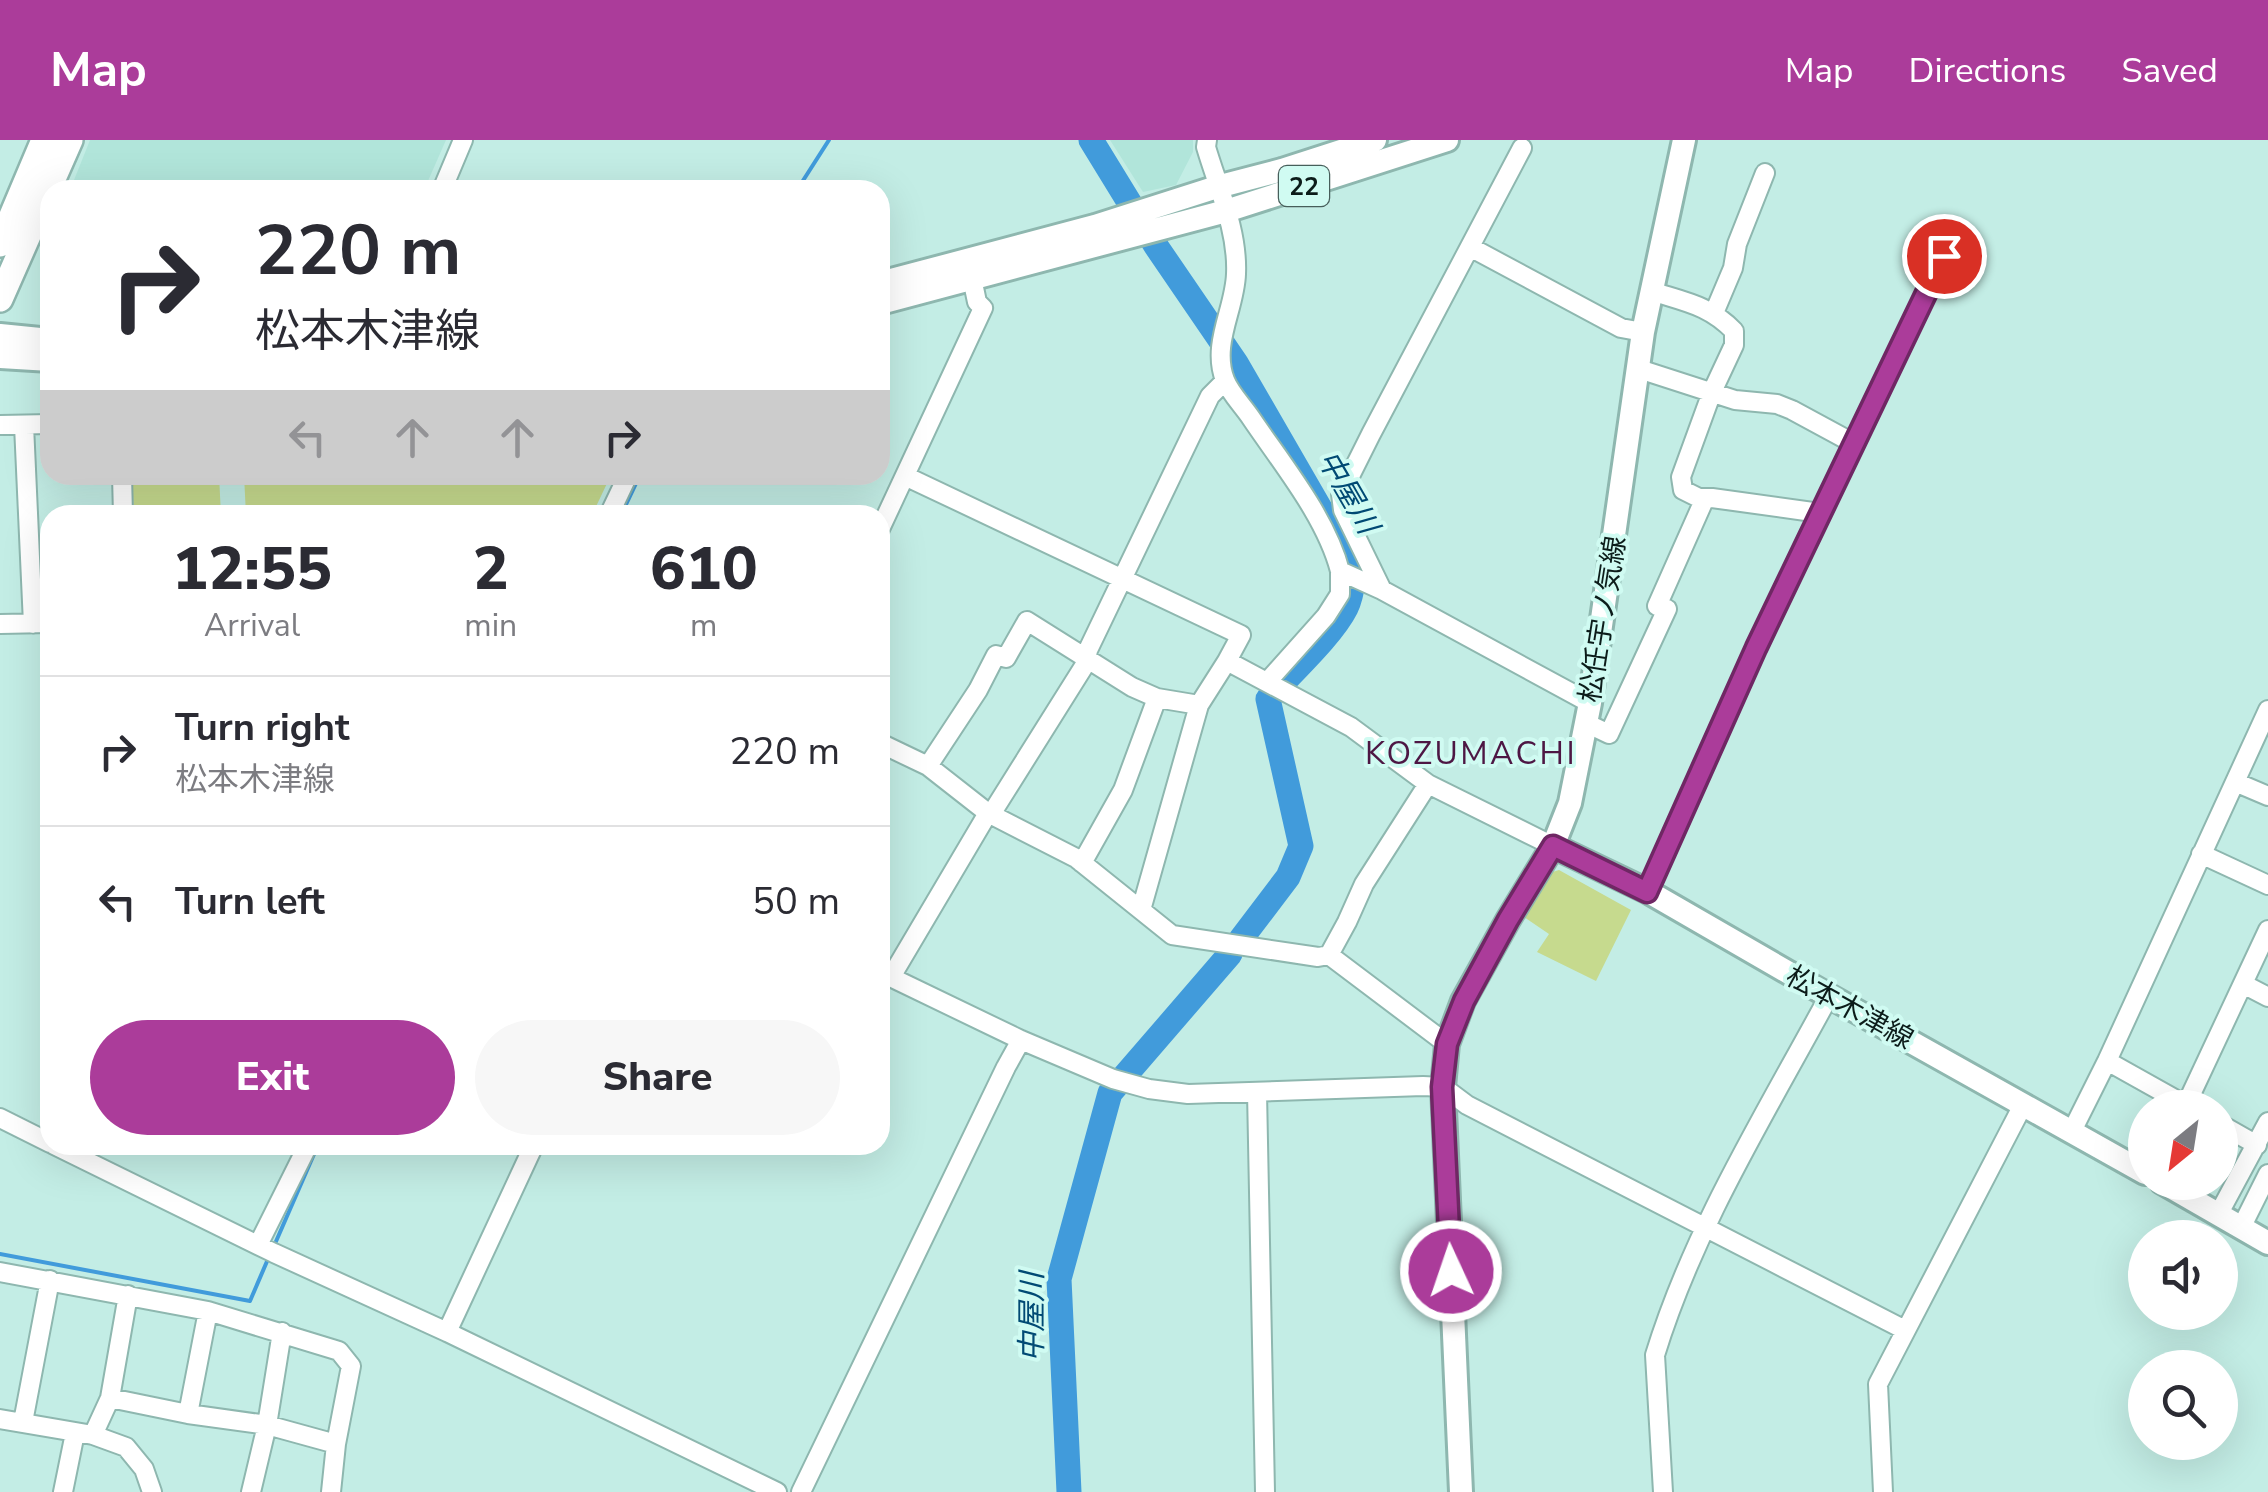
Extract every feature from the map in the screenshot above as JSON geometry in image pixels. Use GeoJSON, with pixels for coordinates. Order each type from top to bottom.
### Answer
{"type":"FeatureCollection","features":[{"type":"Feature","properties":{"kind":"highway"},"geometry":{"type":"LineString","coordinates":[[0,244],[44,140]]}},
{"type":"Feature","properties":{"kind":"highway"},"geometry":{"type":"LineString","coordinates":[[52,180],[70,140]]}},
{"type":"Feature","properties":{"kind":"highway"},"geometry":{"type":"LineString","coordinates":[[0,299],[40,208]]}},
{"type":"Feature","properties":{"kind":"main road","name":"22"},"geometry":{"type":"LineString","coordinates":[[890,301],[1156,218],[1217,187],[1375,140]]}},
{"type":"Feature","properties":{"kind":"main road","name":"22"},"geometry":{"type":"LineString","coordinates":[[1156,218],[1226,211],[1447,140]]}},
{"type":"Feature","properties":{"kind":"main road","name":"松任宇ノ気線"},"geometry":{"type":"LineString","coordinates":[[1461,1492],[1442,1087],[1447,1044],[1464,1001],[1553,846],[1570,803],[1588,713],[1651,291],[1684,140]]}},
{"type":"Feature","properties":{"kind":"main road","name":"22"},"geometry":{"type":"LineString","coordinates":[[890,281],[1126,227]]}},
{"type":"Feature","properties":{"kind":"main road"},"geometry":{"type":"LineString","coordinates":[[0,336],[40,339]]}},
{"type":"Feature","properties":{"kind":"main road"},"geometry":{"type":"LineString","coordinates":[[0,356],[40,359]]}},
{"type":"Feature","properties":{"kind":"main road","name":"松本木津線"},"geometry":{"type":"LineString","coordinates":[[1553,846],[1647,892],[2128,1163]]}},
{"type":"Feature","properties":{"kind":"main road"},"geometry":{"type":"LineString","coordinates":[[2193,1200],[2268,1243]]}},
{"type":"Feature","properties":{"kind":"street"},"geometry":{"type":"LineString","coordinates":[[446,180],[463,140]]}},
{"type":"Feature","properties":{"kind":"street"},"geometry":{"type":"LineString","coordinates":[[1207,140],[1217,187],[1235,238],[1236,277],[1220,354],[1225,380],[1306,499],[1350,576],[1382,590],[1588,713],[1608,734],[1705,498]]}},
{"type":"Feature","properties":{"kind":"street"},"geometry":{"type":"LineString","coordinates":[[1382,590],[1343,510],[1341,494],[1522,148]]}},
{"type":"Feature","properties":{"kind":"street"},"geometry":{"type":"LineString","coordinates":[[1714,313],[1764,173]]}},
{"type":"Feature","properties":{"kind":"street"},"geometry":{"type":"LineString","coordinates":[[1470,247],[1620,328],[1644,332]]}},
{"type":"Feature","properties":{"kind":"street"},"geometry":{"type":"LineString","coordinates":[[1647,892],[1756,648],[1944,256]]}},
{"type":"Feature","properties":{"kind":"street"},"geometry":{"type":"LineString","coordinates":[[890,508],[984,308],[977,302],[972,278]]}},
{"type":"Feature","properties":{"kind":"street"},"geometry":{"type":"LineString","coordinates":[[1651,291],[1714,313],[1734,331],[1734,345],[1681,477],[1683,490],[1699,498],[1820,513]]}},
{"type":"Feature","properties":{"kind":"street"},"geometry":{"type":"LineString","coordinates":[[1639,369],[1735,400],[1777,404],[1853,443]]}},
{"type":"Feature","properties":{"kind":"street"},"geometry":{"type":"LineString","coordinates":[[890,969],[1086,663],[1210,396],[1225,380]]}},
{"type":"Feature","properties":{"kind":"street"},"geometry":{"type":"LineString","coordinates":[[0,425],[40,424]]}},
{"type":"Feature","properties":{"kind":"street"},"geometry":{"type":"LineString","coordinates":[[24,425],[40,611]]}},
{"type":"Feature","properties":{"kind":"street"},"geometry":{"type":"LineString","coordinates":[[905,476],[1241,635],[1199,706],[1141,910]]}},
{"type":"Feature","properties":{"kind":"street"},"geometry":{"type":"LineString","coordinates":[[1275,686],[1350,576]]}},
{"type":"Feature","properties":{"kind":"street"},"geometry":{"type":"LineString","coordinates":[[928,766],[996,655],[1006,658],[1027,621],[1132,687],[1157,698],[1199,706]]}},
{"type":"Feature","properties":{"kind":"street"},"geometry":{"type":"LineString","coordinates":[[0,624],[40,623]]}},
{"type":"Feature","properties":{"kind":"street"},"geometry":{"type":"LineString","coordinates":[[1227,661],[1352,727],[1428,784],[1553,846]]}},
{"type":"Feature","properties":{"kind":"street"},"geometry":{"type":"LineString","coordinates":[[1082,863],[1123,790],[1157,698]]}},
{"type":"Feature","properties":{"kind":"street"},"geometry":{"type":"LineString","coordinates":[[2072,1131],[2268,710]]}},
{"type":"Feature","properties":{"kind":"street"},"geometry":{"type":"LineString","coordinates":[[890,749],[928,766],[988,813],[1082,863],[1172,935],[1318,957],[1329,955],[1447,1044]]}},
{"type":"Feature","properties":{"kind":"street"},"geometry":{"type":"LineString","coordinates":[[2236,782],[2268,796]]}},
{"type":"Feature","properties":{"kind":"street"},"geometry":{"type":"LineString","coordinates":[[1329,955],[1364,884],[1428,784]]}},
{"type":"Feature","properties":{"kind":"street"},"geometry":{"type":"LineString","coordinates":[[2201,854],[2268,885]]}},
{"type":"Feature","properties":{"kind":"street"},"geometry":{"type":"LineString","coordinates":[[2195,1090],[2268,930]]}},
{"type":"Feature","properties":{"kind":"street"},"geometry":{"type":"LineString","coordinates":[[890,977],[1022,1040],[1119,1081],[1149,1089],[1188,1094],[1442,1087],[1905,1330]]}},
{"type":"Feature","properties":{"kind":"street"},"geometry":{"type":"LineString","coordinates":[[2243,984],[2268,997]]}},
{"type":"Feature","properties":{"kind":"street"},"geometry":{"type":"LineString","coordinates":[[1663,1492],[1655,1355],[1705,1227],[1829,996]]}},
{"type":"Feature","properties":{"kind":"street"},"geometry":{"type":"LineString","coordinates":[[801,1492],[1022,1040]]}},
{"type":"Feature","properties":{"kind":"street"},"geometry":{"type":"LineString","coordinates":[[2107,1060],[2160,1090]]}},
{"type":"Feature","properties":{"kind":"street"},"geometry":{"type":"LineString","coordinates":[[1256,1092],[1265,1492]]}},
{"type":"Feature","properties":{"kind":"street"},"geometry":{"type":"LineString","coordinates":[[1883,1492],[1878,1384],[2023,1104]]}},
{"type":"Feature","properties":{"kind":"street"},"geometry":{"type":"LineString","coordinates":[[0,1118],[40,1138]]}},
{"type":"Feature","properties":{"kind":"street"},"geometry":{"type":"LineString","coordinates":[[2218,1215],[2268,1122]]}},
{"type":"Feature","properties":{"kind":"street"},"geometry":{"type":"LineString","coordinates":[[2238,1134],[2257,1145]]}},
{"type":"Feature","properties":{"kind":"street"},"geometry":{"type":"LineString","coordinates":[[74,1155],[777,1492]]}},
{"type":"Feature","properties":{"kind":"street"},"geometry":{"type":"LineString","coordinates":[[266,1250],[304,1155]]}},
{"type":"Feature","properties":{"kind":"street"},"geometry":{"type":"LineString","coordinates":[[447,1332],[529,1155]]}},
{"type":"Feature","properties":{"kind":"street"},"geometry":{"type":"LineString","coordinates":[[2241,1228],[2268,1174]]}},
{"type":"Feature","properties":{"kind":"street"},"geometry":{"type":"LineString","coordinates":[[0,1272],[208,1311],[339,1351],[352,1366],[336,1444],[332,1492]]}},
{"type":"Feature","properties":{"kind":"street"},"geometry":{"type":"LineString","coordinates":[[50,1280],[7,1424],[84,1434],[126,1447],[144,1468],[152,1492]]}},
{"type":"Feature","properties":{"kind":"street"},"geometry":{"type":"LineString","coordinates":[[63,1492],[84,1434],[110,1398],[128,1295]]}},
{"type":"Feature","properties":{"kind":"street"},"geometry":{"type":"LineString","coordinates":[[188,1414],[208,1311]]}},
{"type":"Feature","properties":{"kind":"street"},"geometry":{"type":"LineString","coordinates":[[251,1492],[282,1332]]}},
{"type":"Feature","properties":{"kind":"street"},"geometry":{"type":"LineString","coordinates":[[110,1398],[267,1425],[336,1444]]}},
{"type":"Feature","properties":{"kind":"shaded area"},"geometry":{"type":"Polygon","coordinates":[[[90,140],[446,140],[428,180],[74,180],[90,140]]]}},
{"type":"Feature","properties":{"kind":"shaded area"},"geometry":{"type":"Polygon","coordinates":[[[1110,140],[1193,140],[1193,152],[1176,185],[1143,192],[1110,140]]]}},
{"type":"Feature","properties":{"kind":"green space"},"geometry":{"type":"Polygon","coordinates":[[[132,485],[220,485],[220,505],[134,505],[132,485]]]}},
{"type":"Feature","properties":{"kind":"green space"},"geometry":{"type":"Polygon","coordinates":[[[244,485],[606,485],[597,505],[246,505],[244,485]]]}},
{"type":"Feature","properties":{"kind":"green space"},"geometry":{"type":"Polygon","coordinates":[[[1559,870],[1631,910],[1596,981],[1537,952],[1549,934],[1521,915],[1543,875],[1559,870]]]}},
{"type":"Feature","properties":{"kind":"waterway"},"geometry":{"type":"LineString","coordinates":[[803,180],[829,140]]}},
{"type":"Feature","properties":{"kind":"waterway","name":"中屋川"},"geometry":{"type":"LineString","coordinates":[[1091,140],[1156,246],[1236,363],[1355,569],[1350,599],[1340,619],[1268,699],[1301,846],[1288,877],[1241,939]]}},
{"type":"Feature","properties":{"kind":"waterway"},"geometry":{"type":"LineString","coordinates":[[626,505],[635,485]]}},
{"type":"Feature","properties":{"kind":"waterway","name":"中屋川"},"geometry":{"type":"LineString","coordinates":[[1069,1492],[1059,1279],[1110,1093],[1230,954]]}},
{"type":"Feature","properties":{"kind":"waterway"},"geometry":{"type":"LineString","coordinates":[[274,1246],[314,1155]]}},
{"type":"Feature","properties":{"kind":"waterway"},"geometry":{"type":"LineString","coordinates":[[0,1254],[250,1301],[268,1259]]}},
{"type":"Feature","properties":{"kind":"district","name":"KOZUMACHI"},"geometry":{"type":"Point","coordinates":[1471,753]}},
{"type":"Feature","properties":{"kind":"route"},"geometry":{"type":"LineString","coordinates":[[1451,1271],[1442,1087],[1447,1044],[1464,1001],[1553,846],[1647,892],[1756,648],[1944,256]]}}]}
